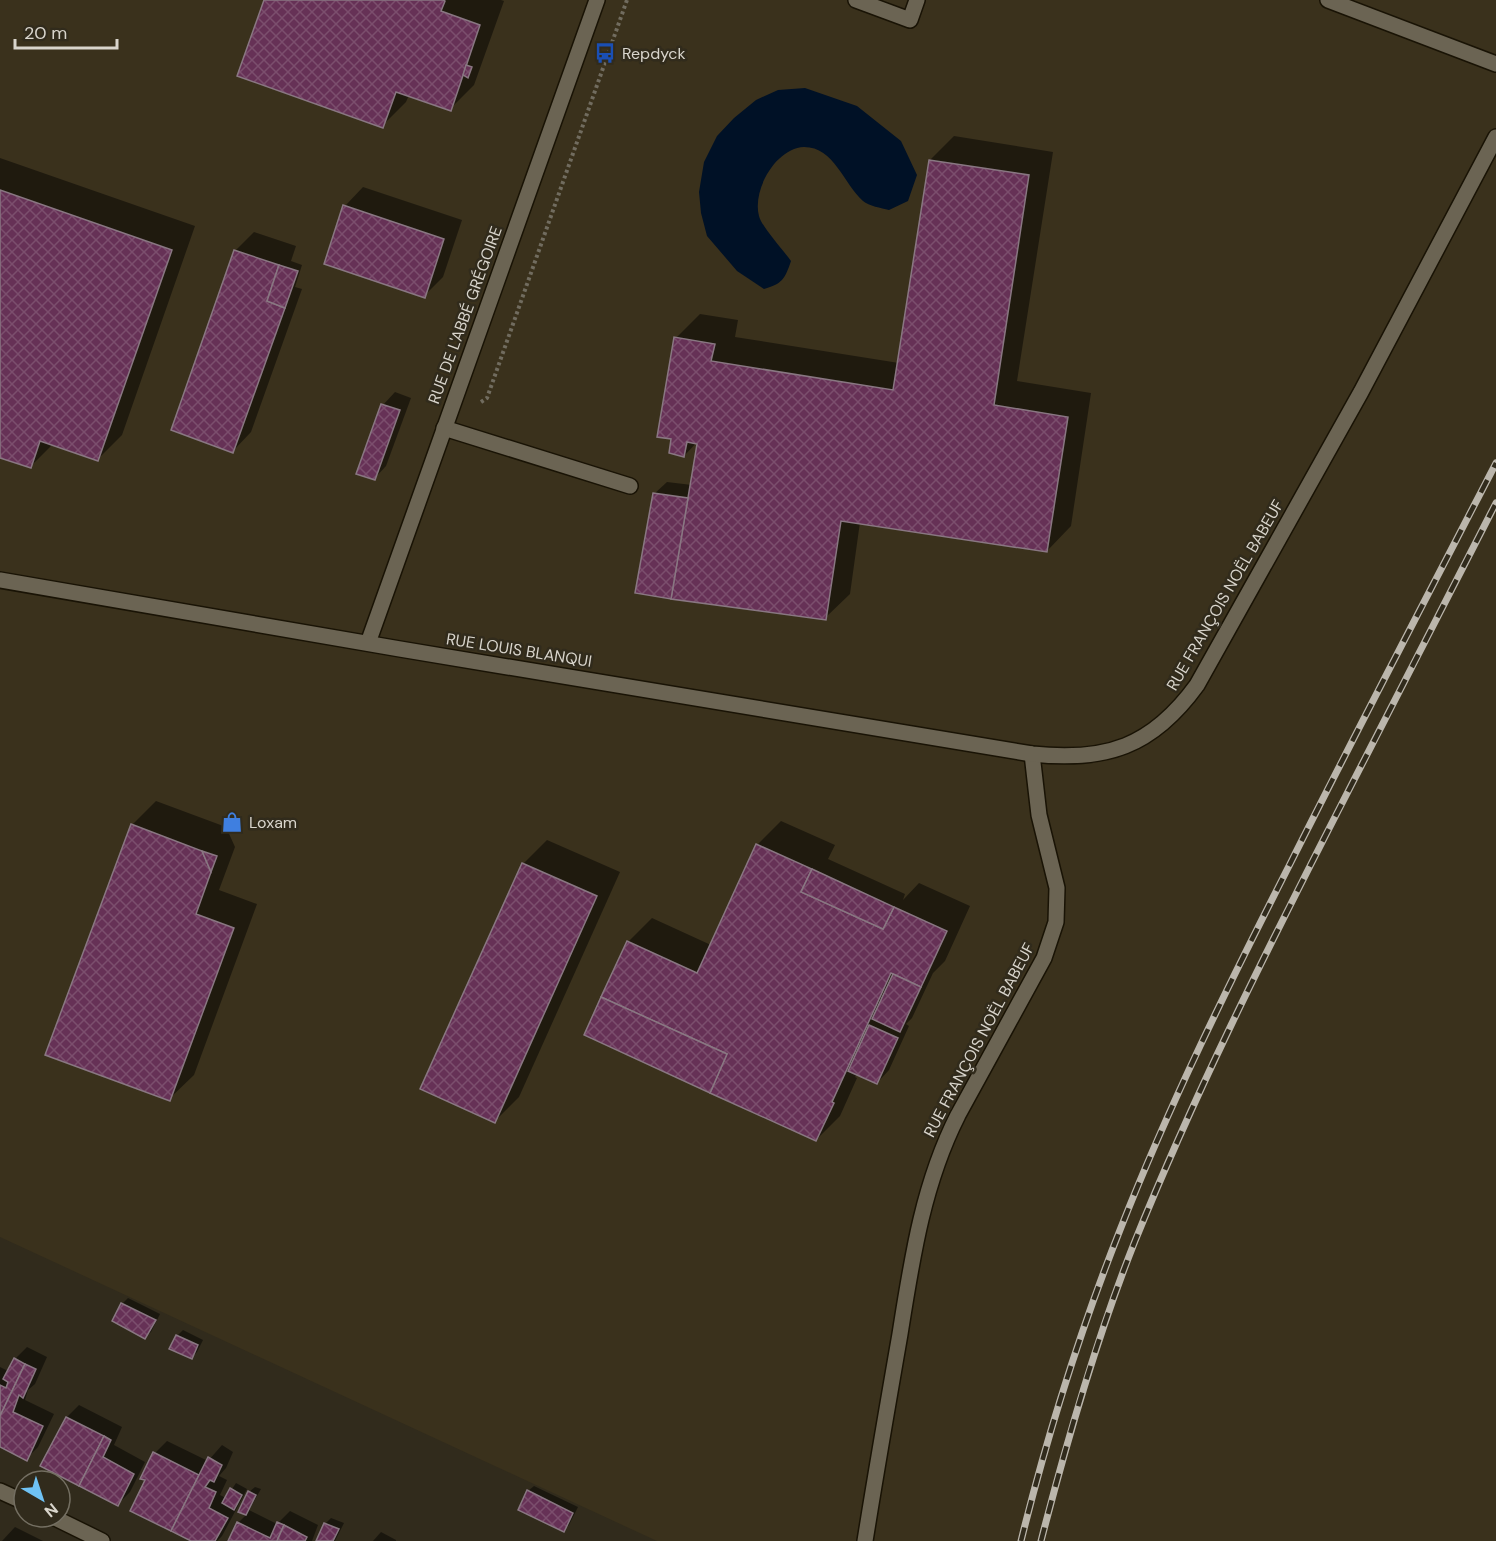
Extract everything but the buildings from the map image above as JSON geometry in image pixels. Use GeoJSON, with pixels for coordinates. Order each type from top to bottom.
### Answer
{"type":"FeatureCollection","features":[{"type":"Feature","properties":{"kind":"street","name":"RUE DE L'ABBÉ GRÉGOIRE"},"geometry":{"type":"LineString","coordinates":[[368,643],[597,0]]}},
{"type":"Feature","properties":{"kind":"street"},"geometry":{"type":"LineString","coordinates":[[856,0],[910,20],[917,0]]}},
{"type":"Feature","properties":{"kind":"street"},"geometry":{"type":"LineString","coordinates":[[1328,0],[1496,64]]}},
{"type":"Feature","properties":{"kind":"street","name":"RUE FRANÇOIS NOËL BABEUF"},"geometry":{"type":"LineString","coordinates":[[865,1541],[914,1252],[931,1179],[958,1115],[1044,958],[1056,922],[1057,888],[1039,815],[1032,754],[1074,757],[1113,751],[1128,745],[1161,725],[1185,701],[1208,667],[1361,392],[1496,137]]}},
{"type":"Feature","properties":{"kind":"street"},"geometry":{"type":"LineString","coordinates":[[444,428],[630,486]]}},
{"type":"Feature","properties":{"kind":"street","name":"RUE LOUIS BLANQUI"},"geometry":{"type":"LineString","coordinates":[[0,580],[1032,754]]}},
{"type":"Feature","properties":{"kind":"street"},"geometry":{"type":"LineString","coordinates":[[72,1526],[102,1541]]}},
{"type":"Feature","properties":{"kind":"shaded area"},"geometry":{"type":"Polygon","coordinates":[[[0,0],[1496,0],[1496,1541],[657,1541],[0,1237],[0,0]]]}},
{"type":"Feature","properties":{"kind":"water"},"geometry":{"type":"Polygon","coordinates":[[[805,88],[857,106],[901,141],[917,175],[908,201],[889,210],[863,201],[838,168],[823,153],[804,147],[794,149],[784,155],[768,172],[759,194],[758,206],[759,216],[764,226],[791,261],[782,280],[764,289],[737,271],[707,236],[699,192],[704,162],[717,136],[756,100],[778,90],[805,88]]]}},
{"type":"Feature","properties":{"kind":"railway"},"geometry":{"type":"LineString","coordinates":[[1021,1541],[1053,1423],[1078,1345],[1105,1268],[1159,1137],[1200,1045],[1267,909],[1496,463]]}},
{"type":"Feature","properties":{"kind":"railway"},"geometry":{"type":"LineString","coordinates":[[1041,1541],[1095,1352],[1135,1241],[1181,1132],[1283,919],[1496,503]]}},
{"type":"Feature","properties":{"kind":"place","name":"Repdyck"},"geometry":{"type":"Point","coordinates":[605,53]}},
{"type":"Feature","properties":{"kind":"place","name":"Loxam"},"geometry":{"type":"Point","coordinates":[232,822]}}]}
